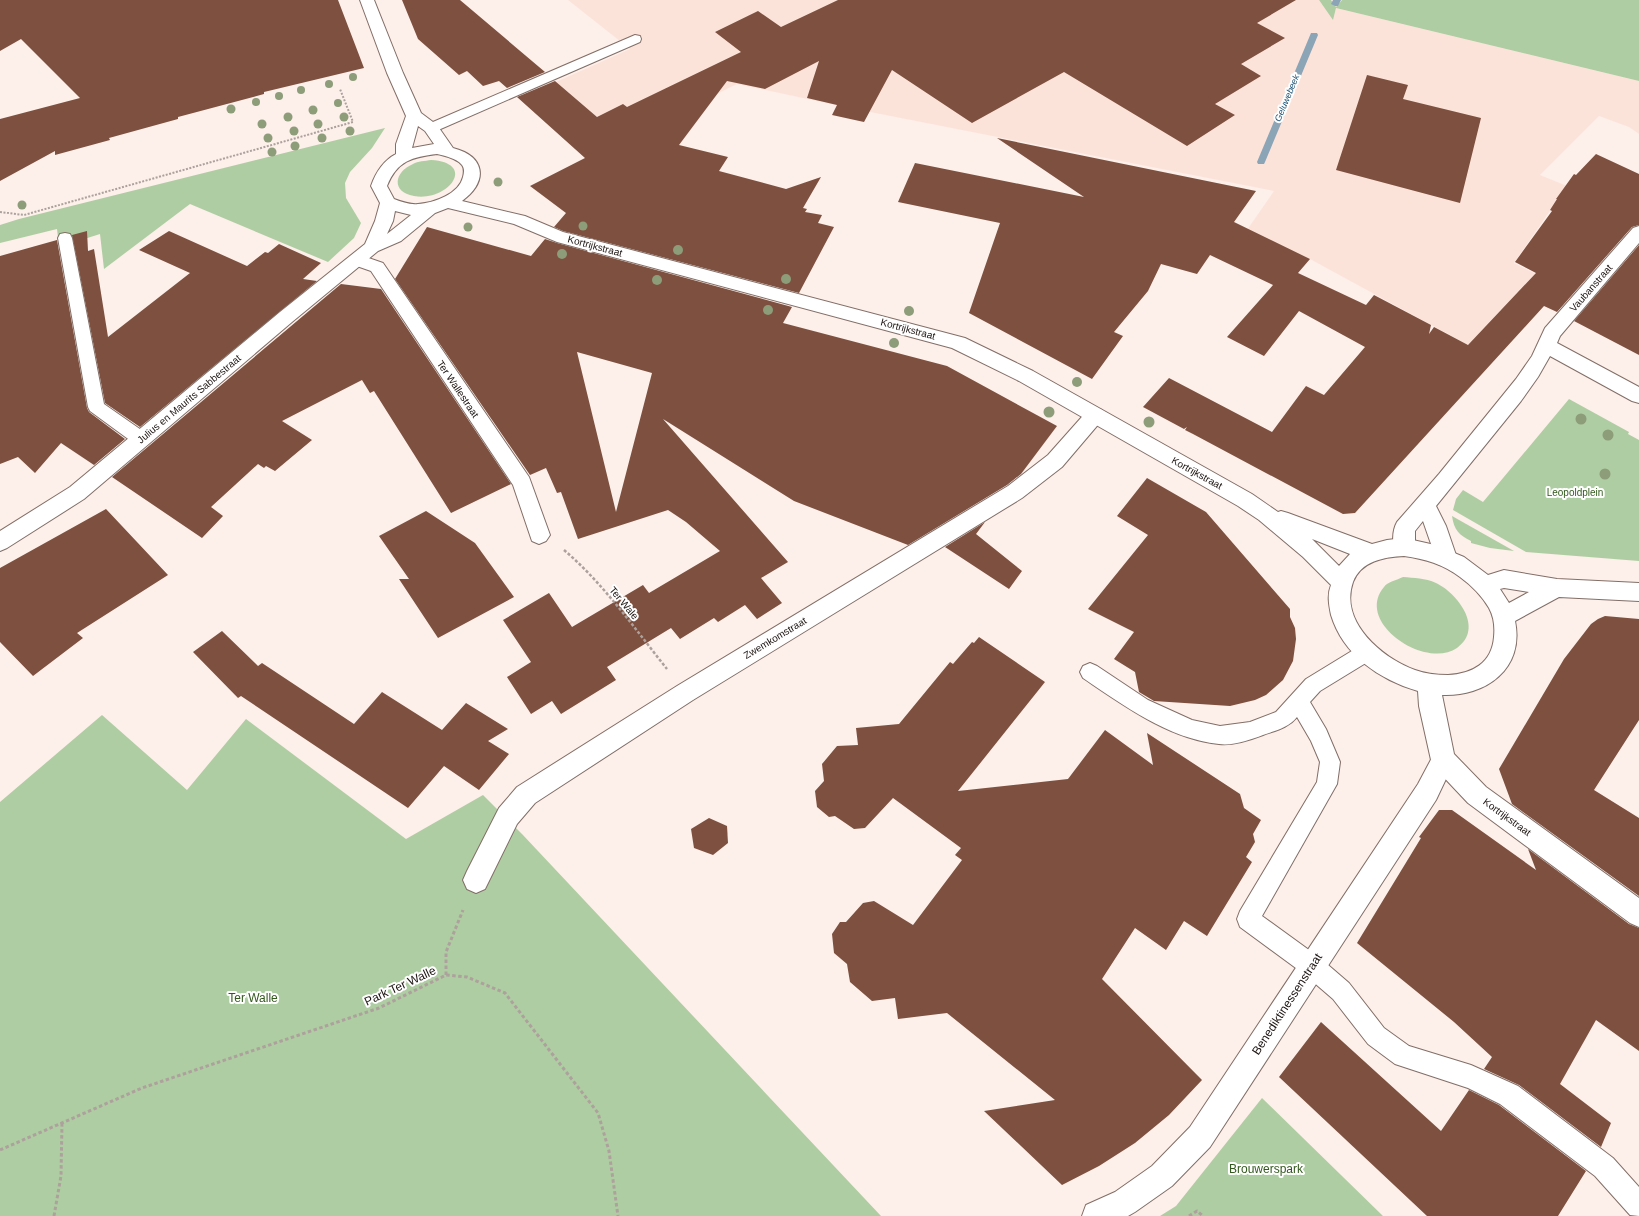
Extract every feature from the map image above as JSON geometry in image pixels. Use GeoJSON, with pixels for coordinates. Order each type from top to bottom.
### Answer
{"type":"FeatureCollection","features":[{"type":"Feature","properties":{"kind":"street"},"geometry":{"type":"LineString","coordinates":[[367,0],[395,73],[414,116],[431,128],[446,150]]}},
{"type":"Feature","properties":{"kind":"street"},"geometry":{"type":"LineString","coordinates":[[404,155],[404,144],[414,116]]}},
{"type":"Feature","properties":{"kind":"street"},"geometry":{"type":"LineString","coordinates":[[437,148],[446,150],[462,156],[470,164],[473,176],[480,190],[461,195],[449,203],[429,209],[407,209],[388,203],[380,186],[382,175],[391,164],[404,155],[437,148]]}},
{"type":"Feature","properties":{"kind":"street","name":"Kortrijkstraat"},"geometry":{"type":"LineString","coordinates":[[480,190],[519,220]]}},
{"type":"Feature","properties":{"kind":"street","name":"Julius en Maurits Sabbestraat"},"geometry":{"type":"LineString","coordinates":[[372,247],[384,222],[388,203]]}},
{"type":"Feature","properties":{"kind":"street","name":"Kortrijkstraat"},"geometry":{"type":"LineString","coordinates":[[449,203],[519,220],[557,236],[958,342],[1026,376],[1245,500],[1266,514],[1311,551],[1341,581]]}},
{"type":"Feature","properties":{"kind":"street","name":"Julius en Maurits Sabbestraat"},"geometry":{"type":"LineString","coordinates":[[0,542],[77,493],[286,317],[372,247],[395,237],[429,209]]}},
{"type":"Feature","properties":{"kind":"street","name":"Vaubanstraat"},"geometry":{"type":"LineString","coordinates":[[1547,346],[1552,332],[1639,232]]}},
{"type":"Feature","properties":{"kind":"street","name":"Ter Wallestraat"},"geometry":{"type":"LineString","coordinates":[[357,260],[377,268],[522,483],[540,535]]}},
{"type":"Feature","properties":{"kind":"street"},"geometry":{"type":"LineString","coordinates":[[1404,547],[1404,528],[1425,505],[1531,373],[1547,346],[1639,396]]}},
{"type":"Feature","properties":{"kind":"street","name":"Zwemkomstraat"},"geometry":{"type":"LineString","coordinates":[[476,880],[508,816],[526,795],[685,693],[1015,492],[1056,461],[1095,415]]}},
{"type":"Feature","properties":{"kind":"street"},"geometry":{"type":"LineString","coordinates":[[1425,505],[1436,526],[1446,558]]}},
{"type":"Feature","properties":{"kind":"street","name":"Kortrijkstraat"},"geometry":{"type":"LineString","coordinates":[[1266,514],[1370,552]]}},
{"type":"Feature","properties":{"kind":"street"},"geometry":{"type":"LineString","coordinates":[[1404,547],[1425,550],[1446,558],[1466,570],[1483,585],[1495,600],[1503,617],[1507,636],[1503,655],[1492,670],[1475,681],[1454,685],[1429,684],[1406,677],[1385,666],[1367,652],[1352,635],[1342,616],[1339,598],[1341,581],[1352,564],[1370,552],[1386,548],[1404,547]]}},
{"type":"Feature","properties":{"kind":"street"},"geometry":{"type":"LineString","coordinates":[[1483,585],[1504,578],[1557,588],[1639,592]]}},
{"type":"Feature","properties":{"kind":"street"},"geometry":{"type":"LineString","coordinates":[[1503,617],[1557,588]]}},
{"type":"Feature","properties":{"kind":"street","name":"Kortrijkstraat"},"geometry":{"type":"LineString","coordinates":[[1429,684],[1431,706],[1444,760],[1477,795],[1639,914]]}},
{"type":"Feature","properties":{"kind":"street","name":"Benediktinessenstraat"},"geometry":{"type":"LineString","coordinates":[[1097,1216],[1125,1202],[1162,1176],[1200,1137],[1427,792],[1434,776],[1444,760]]}},
{"type":"Feature","properties":{"kind":"lane"},"geometry":{"type":"LineString","coordinates":[[431,128],[635,39]]}},
{"type":"Feature","properties":{"kind":"lane"},"geometry":{"type":"LineString","coordinates":[[65,238],[96,406],[141,439]]}},
{"type":"Feature","properties":{"kind":"lane"},"geometry":{"type":"LineString","coordinates":[[1090,672],[1142,706],[1190,728],[1220,735],[1250,731],[1283,719],[1313,685],[1367,652]]}},
{"type":"Feature","properties":{"kind":"lane"},"geometry":{"type":"LineString","coordinates":[[1299,701],[1320,736],[1330,762],[1327,784],[1248,919],[1312,966],[1341,991],[1376,1036],[1392,1048],[1403,1056],[1471,1077],[1509,1095],[1604,1166],[1639,1206]]}},
{"type":"Feature","properties":{"kind":"path"},"geometry":{"type":"LineString","coordinates":[[0,212],[24,215],[353,122],[340,89]]}},
{"type":"Feature","properties":{"kind":"path","name":"Ter Wale"},"geometry":{"type":"LineString","coordinates":[[540,535],[560,547],[576,560],[615,604],[685,693]]}},
{"type":"Feature","properties":{"kind":"path"},"geometry":{"type":"LineString","coordinates":[[446,975],[446,952],[476,880]]}},
{"type":"Feature","properties":{"kind":"path","name":"Park Ter Walle"},"geometry":{"type":"LineString","coordinates":[[0,1150],[142,1088],[379,1008],[446,975],[467,977],[505,994],[598,1113],[606,1136],[614,1176],[618,1216]]}},
{"type":"Feature","properties":{"kind":"path"},"geometry":{"type":"LineString","coordinates":[[54,1216],[62,1176],[62,1123]]}},
{"type":"Feature","properties":{"kind":"path"},"geometry":{"type":"LineString","coordinates":[[1189,1216],[1197,1211],[1203,1216]]}},
{"type":"Feature","properties":{"kind":"shaded area"},"geometry":{"type":"Polygon","coordinates":[[[568,0],[1319,0],[1333,19],[1336,8],[1639,81],[1639,134],[1629,127],[1599,116],[1540,175],[1567,186],[1514,263],[1561,287],[1531,320],[1505,306],[1468,345],[1310,259],[1247,230],[1274,191],[850,108],[737,84],[624,140],[556,82],[630,49],[568,0]]]}},
{"type":"Feature","properties":{"kind":"green space"},"geometry":{"type":"Polygon","coordinates":[[[1319,0],[1331,0],[1336,7],[1342,0],[1639,0],[1639,81],[1336,8],[1333,20],[1319,0]]]}},
{"type":"Feature","properties":{"kind":"green space"},"geometry":{"type":"Polygon","coordinates":[[[385,128],[372,148],[350,172],[345,183],[346,198],[361,223],[354,238],[328,262],[190,204],[104,269],[100,234],[59,247],[57,229],[0,243],[0,225],[19,219],[385,128]]]}},
{"type":"Feature","properties":{"kind":"green space"},"geometry":{"type":"Polygon","coordinates":[[[431,160],[445,163],[453,168],[455,174],[453,181],[447,188],[438,193],[426,196],[414,196],[401,190],[398,182],[402,172],[415,163],[431,160]]]}},
{"type":"Feature","properties":{"kind":"green space","name":"Leopoldplein"},"geometry":{"type":"Polygon","coordinates":[[[1569,399],[1629,432],[1628,434],[1639,440],[1639,561],[1526,552],[1453,510],[1456,499],[1463,490],[1483,502],[1569,399]]]}},
{"type":"Feature","properties":{"kind":"green space"},"geometry":{"type":"Polygon","coordinates":[[[1452,516],[1514,551],[1490,548],[1471,543],[1471,541],[1463,537],[1458,532],[1454,525],[1452,516]]]}},
{"type":"Feature","properties":{"kind":"green space"},"geometry":{"type":"Polygon","coordinates":[[[1403,577],[1432,581],[1444,588],[1459,603],[1465,612],[1468,621],[1468,631],[1465,640],[1457,648],[1443,653],[1428,653],[1412,648],[1397,639],[1385,627],[1378,614],[1377,601],[1385,585],[1403,577]]]}},
{"type":"Feature","properties":{"kind":"green space","name":"Ter Walle"},"geometry":{"type":"Polygon","coordinates":[[[102,715],[187,790],[246,719],[406,839],[483,795],[522,834],[881,1216],[0,1216],[0,802],[102,715]]]}},
{"type":"Feature","properties":{"kind":"green space","name":"Brouwerspark"},"geometry":{"type":"Polygon","coordinates":[[[1262,1098],[1383,1216],[1160,1216],[1176,1206],[1262,1098]]]}},
{"type":"Feature","properties":{"kind":"building"},"geometry":{"type":"Polygon","coordinates":[[[0,0],[338,0],[364,68],[264,92],[264,94],[178,117],[178,119],[55,155],[55,151],[0,181],[0,119],[80,98],[21,39],[0,51],[0,0]]]}},
{"type":"Feature","properties":{"kind":"building"},"geometry":{"type":"Polygon","coordinates":[[[402,0],[460,0],[545,72],[507,88],[499,81],[483,86],[467,71],[459,75],[418,39],[402,0]]]}},
{"type":"Feature","properties":{"kind":"building"},"geometry":{"type":"Polygon","coordinates":[[[838,0],[1296,0],[1257,23],[1285,38],[1241,64],[1261,76],[1215,104],[1235,115],[1187,146],[1064,72],[972,123],[892,70],[864,122],[832,115],[837,105],[807,98],[819,61],[765,89],[727,81],[679,145],[728,157],[719,171],[786,189],[821,177],[803,208],[807,209],[805,212],[822,215],[818,223],[834,227],[799,293],[563,231],[554,227],[566,213],[530,186],[585,158],[517,97],[555,81],[597,117],[623,104],[627,107],[741,52],[715,32],[758,11],[781,27],[838,0]]]}},
{"type":"Feature","properties":{"kind":"building"},"geometry":{"type":"Polygon","coordinates":[[[1367,75],[1408,85],[1403,99],[1481,118],[1460,203],[1336,170],[1367,75]]]}},
{"type":"Feature","properties":{"kind":"building"},"geometry":{"type":"Polygon","coordinates":[[[997,138],[1256,191],[1234,222],[1310,259],[1298,273],[1366,305],[1374,295],[1431,325],[1429,334],[1434,327],[1468,345],[1536,273],[1515,262],[1552,211],[1550,210],[1556,199],[1574,174],[1576,175],[1596,154],[1639,174],[1639,225],[1632,227],[1557,312],[1544,306],[1355,513],[1343,514],[1185,430],[1187,427],[1184,429],[1143,407],[1169,378],[1272,432],[1306,386],[1324,395],[1365,347],[1299,311],[1264,356],[1227,337],[1273,285],[1210,255],[1197,274],[1161,264],[1148,291],[1114,332],[1123,336],[1092,379],[969,313],[1000,223],[898,202],[915,163],[1084,197],[997,138]]]}},
{"type":"Feature","properties":{"kind":"building"},"geometry":{"type":"Polygon","coordinates":[[[427,227],[531,256],[545,239],[792,307],[783,323],[947,366],[1057,426],[1021,474],[1007,485],[908,545],[794,501],[663,419],[788,562],[761,578],[782,603],[757,619],[745,605],[718,622],[714,618],[680,639],[671,628],[607,667],[616,680],[561,714],[552,701],[531,714],[507,677],[531,662],[503,620],[549,593],[572,627],[643,585],[649,593],[720,551],[686,522],[668,510],[578,539],[561,492],[557,493],[546,468],[530,475],[395,279],[427,227]],[[577,352],[616,512],[652,373],[577,352]]]}},
{"type":"Feature","properties":{"kind":"building"},"geometry":{"type":"Polygon","coordinates":[[[87,231],[88,251],[94,249],[108,337],[190,273],[139,250],[169,231],[247,266],[265,252],[268,253],[279,244],[321,263],[303,279],[317,281],[140,427],[105,403],[72,235],[87,231]]]}},
{"type":"Feature","properties":{"kind":"building"},"geometry":{"type":"Polygon","coordinates":[[[57,240],[87,408],[89,412],[125,439],[94,465],[61,443],[35,473],[18,457],[0,464],[0,256],[57,240]]]}},
{"type":"Feature","properties":{"kind":"building"},"geometry":{"type":"Polygon","coordinates":[[[1639,245],[1639,355],[1574,321],[1639,245]]]}},
{"type":"Feature","properties":{"kind":"building"},"geometry":{"type":"Polygon","coordinates":[[[341,284],[381,289],[511,484],[451,513],[374,391],[370,393],[362,380],[282,421],[312,440],[275,471],[266,466],[264,468],[258,464],[211,507],[223,516],[202,538],[112,477],[341,284]]]}},
{"type":"Feature","properties":{"kind":"building"},"geometry":{"type":"Polygon","coordinates":[[[1147,478],[1206,512],[1290,609],[1290,617],[1295,628],[1296,639],[1293,661],[1283,680],[1266,695],[1255,700],[1230,706],[1154,701],[1139,692],[1135,672],[1114,659],[1134,632],[1088,609],[1148,535],[1117,516],[1147,478]]]}},
{"type":"Feature","properties":{"kind":"building"},"geometry":{"type":"Polygon","coordinates":[[[106,509],[168,575],[77,633],[83,638],[33,676],[0,642],[0,568],[106,509]]]}},
{"type":"Feature","properties":{"kind":"building"},"geometry":{"type":"Polygon","coordinates":[[[426,511],[475,543],[514,597],[438,638],[399,579],[409,579],[379,536],[426,511]]]}},
{"type":"Feature","properties":{"kind":"building"},"geometry":{"type":"Polygon","coordinates":[[[985,522],[976,534],[1022,571],[1009,589],[945,547],[985,522]]]}},
{"type":"Feature","properties":{"kind":"building"},"geometry":{"type":"Polygon","coordinates":[[[1605,616],[1639,619],[1639,720],[1594,790],[1639,818],[1639,896],[1512,804],[1499,769],[1564,659],[1591,624],[1605,616]]]}},
{"type":"Feature","properties":{"kind":"building"},"geometry":{"type":"Polygon","coordinates":[[[222,631],[258,666],[262,663],[354,724],[382,692],[442,730],[466,703],[508,729],[488,741],[509,754],[479,790],[444,766],[408,808],[241,696],[238,698],[193,652],[222,631]]]}},
{"type":"Feature","properties":{"kind":"building"},"geometry":{"type":"Polygon","coordinates":[[[979,637],[1045,682],[958,791],[1068,779],[1105,730],[1153,765],[1147,733],[1240,794],[1244,808],[1261,820],[1253,834],[1255,842],[1246,857],[1252,862],[1207,936],[1184,921],[1166,950],[1135,928],[1102,979],[1202,1080],[1169,1115],[1135,1143],[1099,1166],[1062,1185],[984,1111],[1055,1100],[947,1013],[898,1019],[895,998],[872,1001],[850,982],[847,964],[834,953],[832,934],[840,922],[846,922],[863,903],[874,901],[913,925],[962,860],[955,855],[961,848],[893,798],[865,828],[854,829],[835,816],[829,817],[817,807],[815,791],[824,781],[822,764],[837,746],[858,745],[856,728],[899,724],[950,662],[953,664],[972,642],[974,643],[979,637]]]}},
{"type":"Feature","properties":{"kind":"building"},"geometry":{"type":"Polygon","coordinates":[[[1439,810],[1452,810],[1536,870],[1528,849],[1629,924],[1639,928],[1639,1051],[1596,1020],[1560,1084],[1611,1123],[1601,1147],[1519,1085],[1484,1069],[1492,1057],[1454,1022],[1357,943],[1421,838],[1419,837],[1439,810]]]}},
{"type":"Feature","properties":{"kind":"building"},"geometry":{"type":"Polygon","coordinates":[[[709,818],[727,826],[728,843],[713,855],[694,848],[691,829],[709,818]]]}},
{"type":"Feature","properties":{"kind":"building"},"geometry":{"type":"Polygon","coordinates":[[[1321,1022],[1441,1131],[1469,1090],[1499,1105],[1586,1171],[1558,1216],[1427,1216],[1279,1077],[1321,1022]]]}},
{"type":"Feature","properties":{"kind":"waterway","name":"Geluwebeek"},"geometry":{"type":"LineString","coordinates":[[1335,4],[1337,0]]}},
{"type":"Feature","properties":{"kind":"waterway","name":"Geluwebeek"},"geometry":{"type":"LineString","coordinates":[[1261,162],[1314,35]]}}]}
